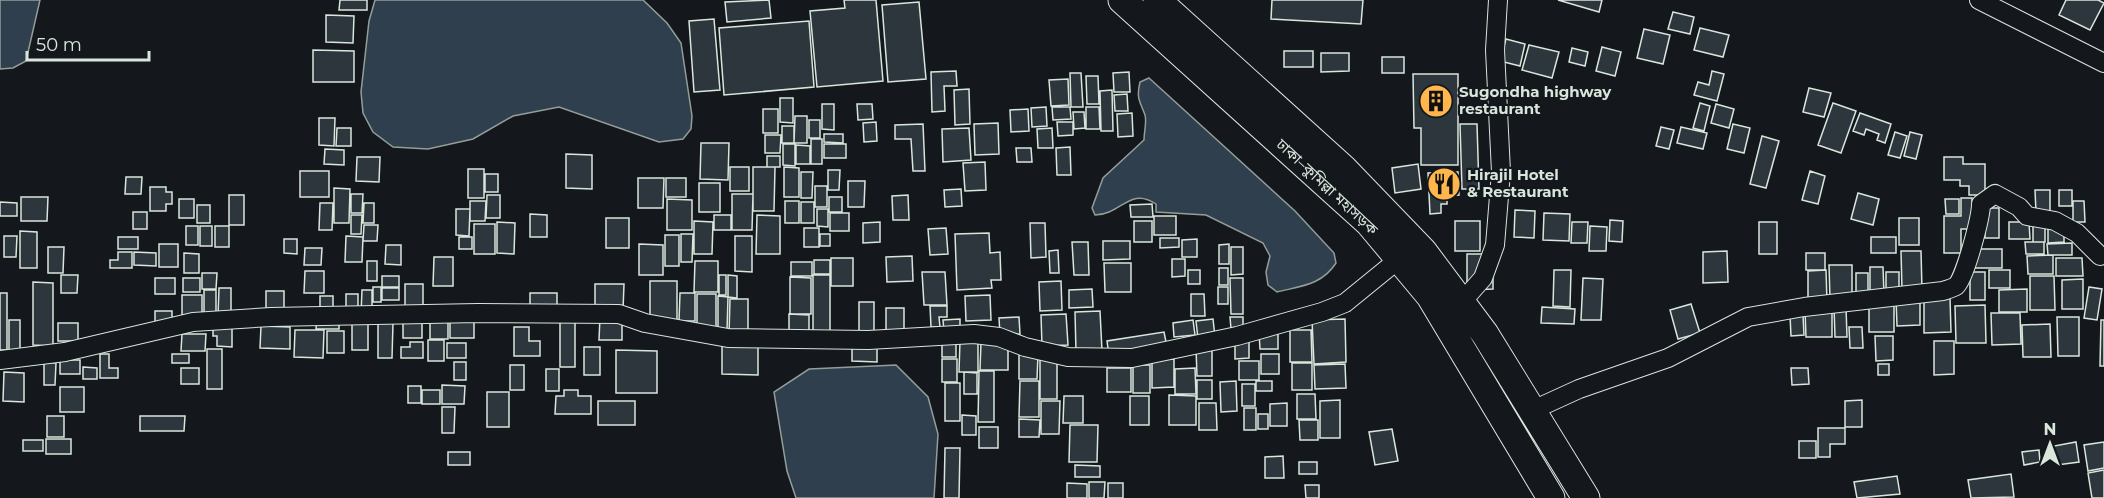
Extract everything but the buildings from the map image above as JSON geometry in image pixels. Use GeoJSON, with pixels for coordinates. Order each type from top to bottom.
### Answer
{"type":"FeatureCollection","features":[{"type":"Feature","properties":{"kind":"highway","name":"ঢাকা–কুমিল্লা মহাসড়ক"},"geometry":{"type":"LineString","coordinates":[[1122,0],[1369,224],[1430,296],[1551,498]]}},
{"type":"Feature","properties":{"kind":"highway","name":"ঢাকা–কুমিল্লা মহাসড়ক"},"geometry":{"type":"LineString","coordinates":[[1157,0],[1344,169],[1423,251],[1485,334],[1586,498]]}},
{"type":"Feature","properties":{"kind":"street"},"geometry":{"type":"LineString","coordinates":[[1461,303],[1483,278],[1495,245],[1501,172],[1495,50],[1498,0]]}},
{"type":"Feature","properties":{"kind":"street"},"geometry":{"type":"LineString","coordinates":[[1979,0],[2104,63]]}},
{"type":"Feature","properties":{"kind":"street"},"geometry":{"type":"LineString","coordinates":[[1533,410],[1579,389],[1668,358],[1748,317],[1790,309],[1943,291],[1956,286],[1964,273],[1971,242],[1981,220],[1981,204],[1995,194],[2019,207],[2027,216],[2055,221],[2077,233],[2100,256]]}},
{"type":"Feature","properties":{"kind":"street"},"geometry":{"type":"LineString","coordinates":[[0,360],[65,352],[193,322],[478,313],[619,314],[645,322],[728,338],[868,340],[974,334],[999,337],[1025,347],[1068,357],[1132,358],[1237,336],[1323,312],[1345,303],[1399,259]]}},
{"type":"Feature","properties":{"kind":"water"},"geometry":{"type":"Polygon","coordinates":[[[0,0],[40,0],[26,61],[13,68],[0,69],[0,0]]]}},
{"type":"Feature","properties":{"kind":"water"},"geometry":{"type":"Polygon","coordinates":[[[375,0],[643,0],[667,23],[681,43],[692,116],[691,129],[683,139],[659,142],[559,107],[513,116],[473,139],[428,149],[393,147],[373,132],[363,113],[361,92],[369,21],[375,0]]]}},
{"type":"Feature","properties":{"kind":"water"},"geometry":{"type":"Polygon","coordinates":[[[1149,78],[1295,211],[1334,253],[1336,263],[1324,276],[1310,284],[1277,292],[1268,285],[1266,272],[1270,256],[1263,243],[1206,215],[1156,212],[1156,204],[1147,199],[1132,200],[1112,211],[1095,215],[1092,208],[1103,178],[1144,140],[1146,118],[1138,92],[1140,82],[1149,78]]]}},
{"type":"Feature","properties":{"kind":"water"},"geometry":{"type":"Polygon","coordinates":[[[896,365],[928,397],[938,434],[934,498],[796,498],[787,471],[774,392],[809,369],[896,365]]]}},
{"type":"Feature","properties":{"kind":"place","name":"Sugondha highway restaurant"},"geometry":{"type":"Point","coordinates":[1436,101]}},
{"type":"Feature","properties":{"kind":"place","name":"Hirajil Hotel & Restaurant"},"geometry":{"type":"Point","coordinates":[1444,184]}}]}
